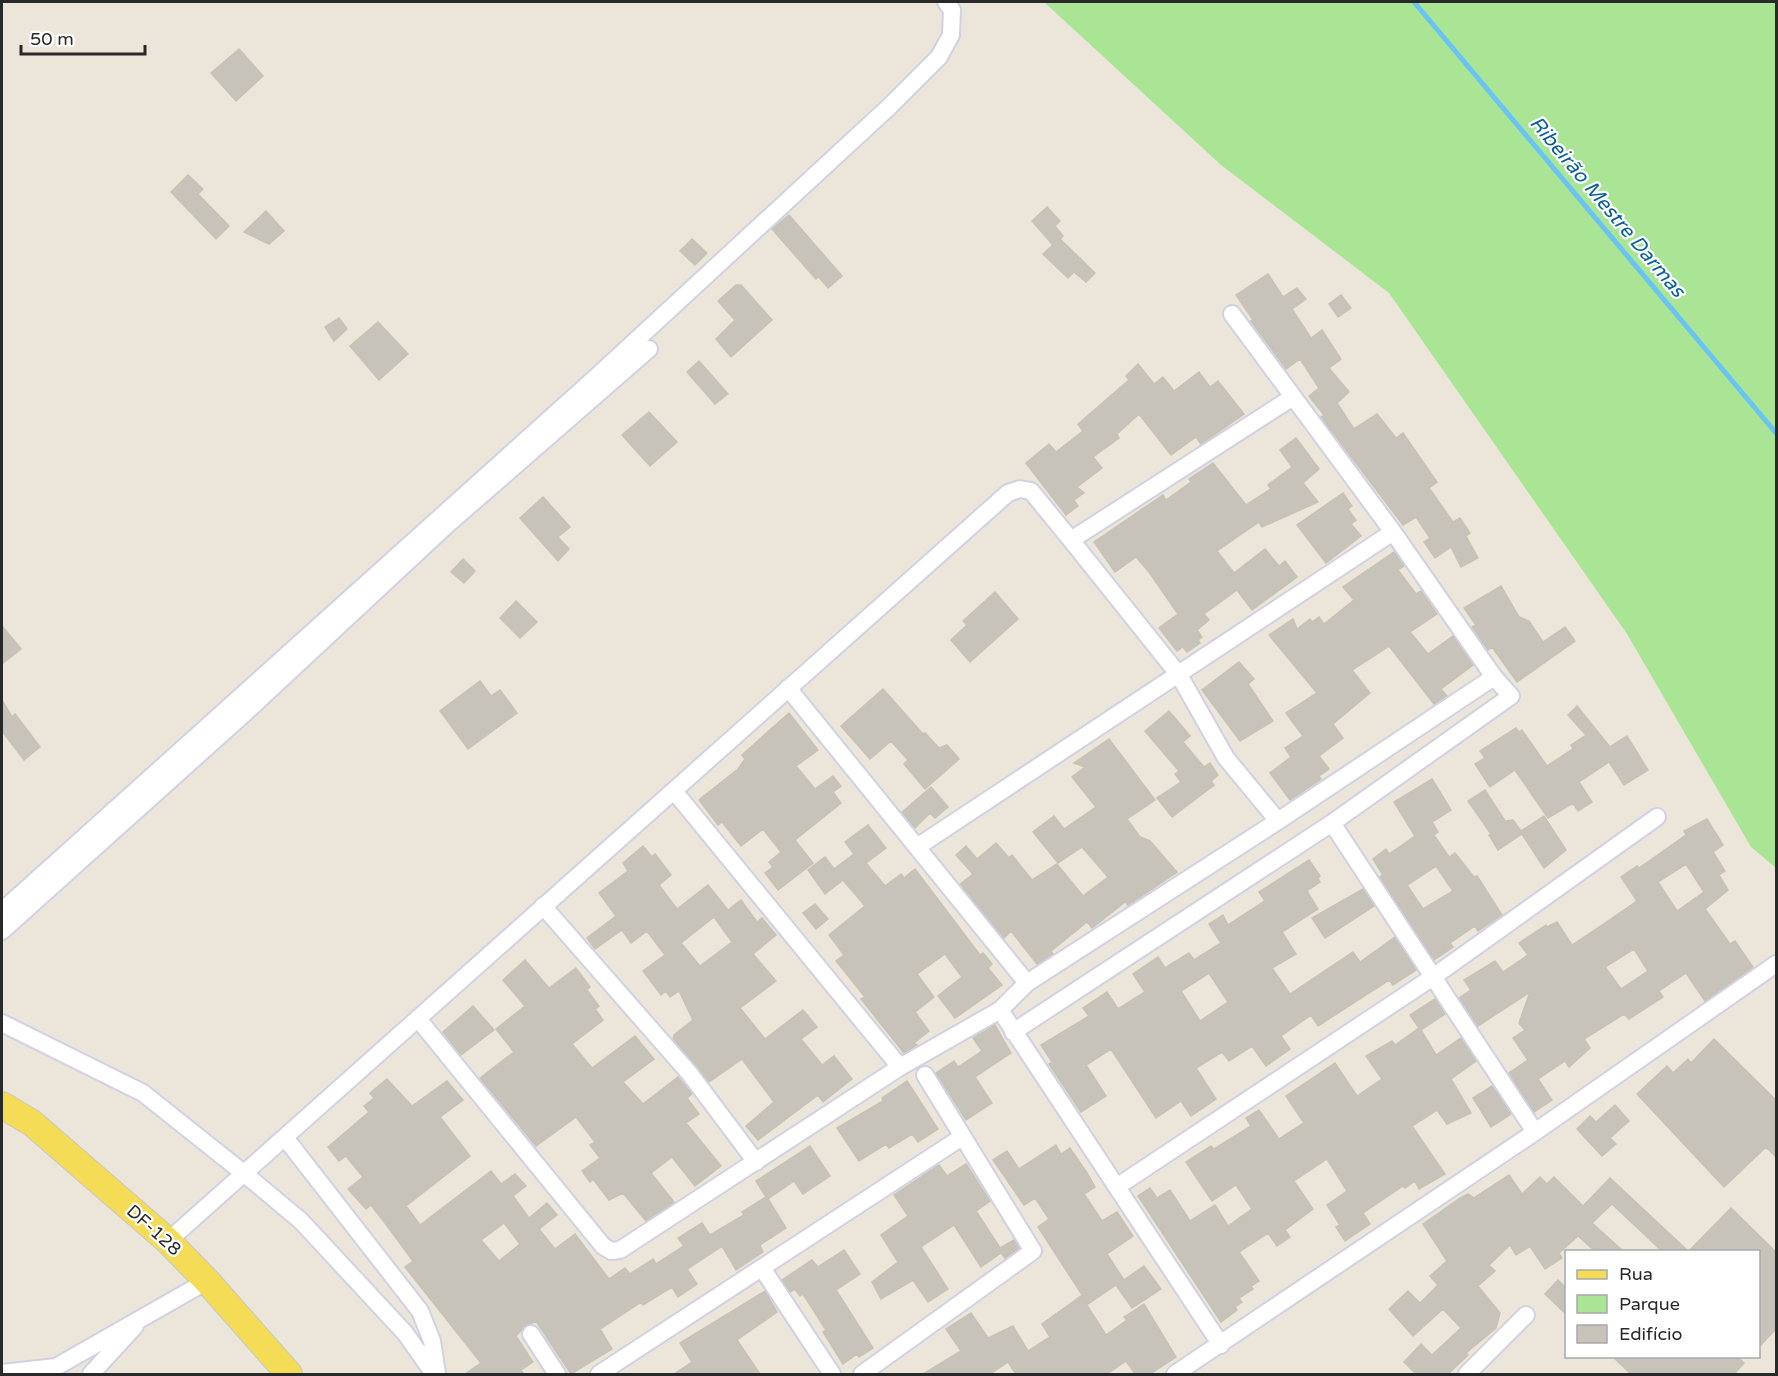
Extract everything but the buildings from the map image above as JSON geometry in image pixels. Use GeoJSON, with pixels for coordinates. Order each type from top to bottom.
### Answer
{"type":"FeatureCollection","features":[{"type":"Feature","properties":{"kind":"main road","name":"DF-128"},"geometry":{"type":"LineString","coordinates":[[2,1105],[32,1123],[168,1241],[207,1281],[288,1374]]}},
{"type":"Feature","properties":{"kind":"street"},"geometry":{"type":"LineString","coordinates":[[2,910],[594,379],[890,106],[939,57],[951,35],[952,10],[946,2]]}},
{"type":"Feature","properties":{"kind":"street"},"geometry":{"type":"LineString","coordinates":[[1013,1032],[1332,823],[1511,696],[1494,677],[1393,532],[1232,314]]}},
{"type":"Feature","properties":{"kind":"street"},"geometry":{"type":"LineString","coordinates":[[2,931],[246,712],[447,525],[650,349]]}},
{"type":"Feature","properties":{"kind":"street"},"geometry":{"type":"LineString","coordinates":[[1071,540],[1293,397]]}},
{"type":"Feature","properties":{"kind":"street"},"geometry":{"type":"LineString","coordinates":[[168,1241],[286,1139],[543,906],[1008,493],[1020,489],[1031,491],[1179,675],[1226,758],[1278,821]]}},
{"type":"Feature","properties":{"kind":"street"},"geometry":{"type":"LineString","coordinates":[[917,847],[1393,532]]}},
{"type":"Feature","properties":{"kind":"street"},"geometry":{"type":"LineString","coordinates":[[419,1020],[603,1246],[611,1251],[620,1250],[900,1066],[1000,1010],[1027,983],[1278,821],[1494,677]]}},
{"type":"Feature","properties":{"kind":"street"},"geometry":{"type":"LineString","coordinates":[[788,688],[1027,983]]}},
{"type":"Feature","properties":{"kind":"street"},"geometry":{"type":"LineString","coordinates":[[674,791],[900,1066]]}},
{"type":"Feature","properties":{"kind":"street"},"geometry":{"type":"LineString","coordinates":[[1118,1186],[1433,978],[1657,817]]}},
{"type":"Feature","properties":{"kind":"street"},"geometry":{"type":"LineString","coordinates":[[1332,823],[1535,1132]]}},
{"type":"Feature","properties":{"kind":"street"},"geometry":{"type":"LineString","coordinates":[[543,906],[690,1074],[756,1162]]}},
{"type":"Feature","properties":{"kind":"street"},"geometry":{"type":"LineString","coordinates":[[1175,1374],[1535,1132],[1776,964]]}},
{"type":"Feature","properties":{"kind":"street"},"geometry":{"type":"LineString","coordinates":[[1000,1010],[1221,1345]]}},
{"type":"Feature","properties":{"kind":"street"},"geometry":{"type":"LineString","coordinates":[[2,1023],[143,1093],[246,1174],[301,1221],[405,1333],[435,1374]]}},
{"type":"Feature","properties":{"kind":"street"},"geometry":{"type":"LineString","coordinates":[[862,1374],[1033,1251],[925,1075]]}},
{"type":"Feature","properties":{"kind":"street"},"geometry":{"type":"LineString","coordinates":[[599,1374],[962,1137]]}},
{"type":"Feature","properties":{"kind":"street"},"geometry":{"type":"LineString","coordinates":[[286,1139],[420,1311],[432,1341],[435,1374]]}},
{"type":"Feature","properties":{"kind":"street"},"geometry":{"type":"LineString","coordinates":[[762,1268],[832,1374]]}},
{"type":"Feature","properties":{"kind":"street"},"geometry":{"type":"LineString","coordinates":[[2,1373],[56,1367],[207,1281]]}},
{"type":"Feature","properties":{"kind":"street"},"geometry":{"type":"LineString","coordinates":[[91,1374],[145,1315]]}},
{"type":"Feature","properties":{"kind":"street"},"geometry":{"type":"LineString","coordinates":[[1467,1374],[1526,1315]]}},
{"type":"Feature","properties":{"kind":"street"},"geometry":{"type":"LineString","coordinates":[[531,1334],[557,1374]]}},
{"type":"Feature","properties":{"kind":"green space"},"geometry":{"type":"Polygon","coordinates":[[[1044,2],[1776,2],[1776,868],[1751,847],[1627,634],[1389,293],[1221,165],[1044,2]]]}},
{"type":"Feature","properties":{"kind":"waterway","name":"Ribeirão Mestre Darmas"},"geometry":{"type":"LineString","coordinates":[[1414,2],[1776,433]]}}]}
